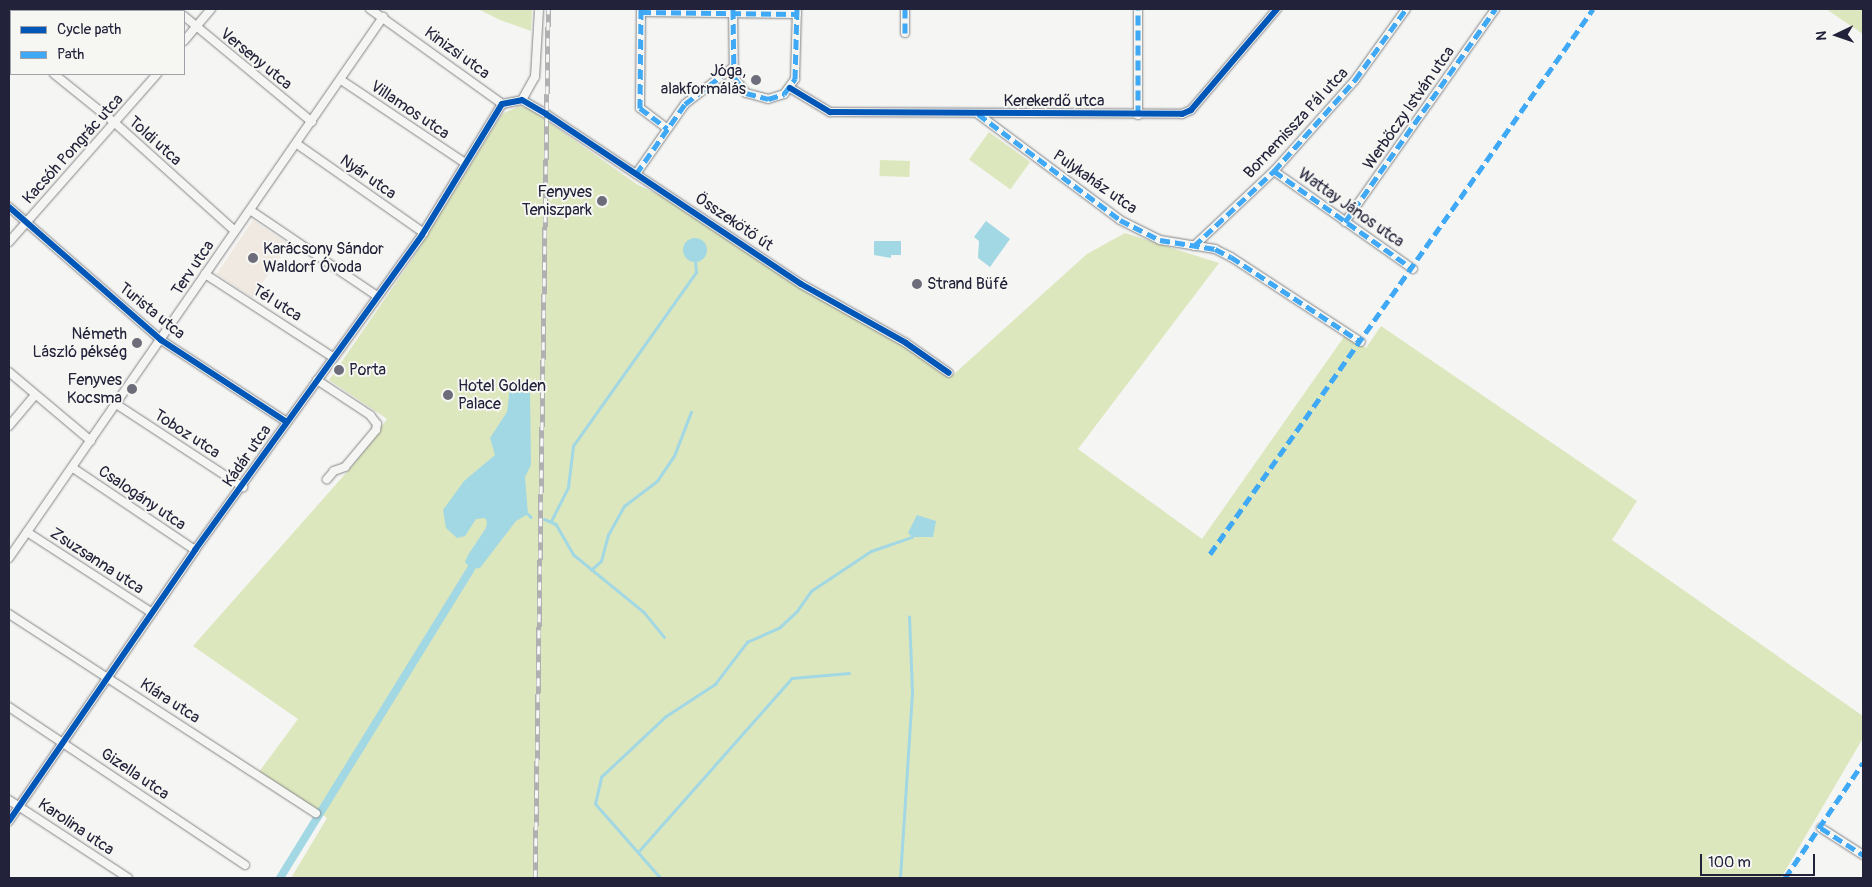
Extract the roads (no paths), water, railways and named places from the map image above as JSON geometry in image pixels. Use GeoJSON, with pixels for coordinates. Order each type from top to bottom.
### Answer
{"type":"FeatureCollection","features":[{"type":"Feature","properties":{"kind":"street"},"geometry":{"type":"LineString","coordinates":[[185,40],[211,9]]}},
{"type":"Feature","properties":{"kind":"street","name":"Kinizsi utca"},"geometry":{"type":"LineString","coordinates":[[370,9],[502,104]]}},
{"type":"Feature","properties":{"kind":"street"},"geometry":{"type":"LineString","coordinates":[[502,104],[522,100],[535,77],[539,9]]}},
{"type":"Feature","properties":{"kind":"street"},"geometry":{"type":"LineString","coordinates":[[905,9],[905,33]]}},
{"type":"Feature","properties":{"kind":"street"},"geometry":{"type":"LineString","coordinates":[[1138,9],[1138,114]]}},
{"type":"Feature","properties":{"kind":"street","name":"Kerekerdő utca"},"geometry":{"type":"LineString","coordinates":[[790,88],[830,112],[1170,115],[1191,110],[1277,9]]}},
{"type":"Feature","properties":{"kind":"street","name":"Bornemissza Pál utca"},"geometry":{"type":"LineString","coordinates":[[1194,246],[1274,171],[1356,80],[1406,9]]}},
{"type":"Feature","properties":{"kind":"street","name":"Werbőczy István utca"},"geometry":{"type":"LineString","coordinates":[[1345,222],[1495,9]]}},
{"type":"Feature","properties":{"kind":"street"},"geometry":{"type":"LineString","coordinates":[[667,128],[640,108],[641,10],[797,11],[798,66],[790,88],[779,97],[757,98],[740,88],[732,68],[733,11]]}},
{"type":"Feature","properties":{"kind":"street","name":"Verseny utca"},"geometry":{"type":"LineString","coordinates":[[185,17],[312,122]]}},
{"type":"Feature","properties":{"kind":"street","name":"Terv utca"},"geometry":{"type":"LineString","coordinates":[[9,558],[383,17]]}},
{"type":"Feature","properties":{"kind":"street"},"geometry":{"type":"LineString","coordinates":[[636,174],[685,104],[732,68]]}},
{"type":"Feature","properties":{"kind":"street","name":"Toldi utca"},"geometry":{"type":"LineString","coordinates":[[55,75],[115,123],[235,231]]}},
{"type":"Feature","properties":{"kind":"street","name":"Kacsóh Pongrác utca"},"geometry":{"type":"LineString","coordinates":[[9,242],[156,75]]}},
{"type":"Feature","properties":{"kind":"street","name":"Villamos utca"},"geometry":{"type":"LineString","coordinates":[[340,80],[465,163]]}},
{"type":"Feature","properties":{"kind":"street","name":"Összekötő út"},"geometry":{"type":"LineString","coordinates":[[522,100],[811,290],[906,343],[949,373]]}},
{"type":"Feature","properties":{"kind":"street","name":"Kádár utca"},"geometry":{"type":"LineString","coordinates":[[9,821],[195,550],[243,487],[333,357],[424,233],[502,104]]}},
{"type":"Feature","properties":{"kind":"street","name":"Pulykaház utca"},"geometry":{"type":"LineString","coordinates":[[978,114],[1120,220],[1160,240],[1194,246],[1231,257],[1361,342]]}},
{"type":"Feature","properties":{"kind":"street","name":"Nyár utca"},"geometry":{"type":"LineString","coordinates":[[297,144],[424,233]]}},
{"type":"Feature","properties":{"kind":"street","name":"Wattay János utca"},"geometry":{"type":"LineString","coordinates":[[1274,171],[1413,269]]}},
{"type":"Feature","properties":{"kind":"street","name":"Turista utca"},"geometry":{"type":"LineString","coordinates":[[9,207],[161,340],[288,422]]}},
{"type":"Feature","properties":{"kind":"street"},"geometry":{"type":"LineString","coordinates":[[250,210],[377,296]]}},
{"type":"Feature","properties":{"kind":"street","name":"Tél utca"},"geometry":{"type":"LineString","coordinates":[[205,274],[333,357]]}},
{"type":"Feature","properties":{"kind":"street"},"geometry":{"type":"LineString","coordinates":[[9,372],[90,441]]}},
{"type":"Feature","properties":{"kind":"street"},"geometry":{"type":"LineString","coordinates":[[317,380],[370,415],[377,424],[376,430],[346,467],[334,471],[327,479]]}},
{"type":"Feature","properties":{"kind":"street"},"geometry":{"type":"LineString","coordinates":[[9,426],[35,395]]}},
{"type":"Feature","properties":{"kind":"street","name":"Toboz utca"},"geometry":{"type":"LineString","coordinates":[[116,404],[243,487]]}},
{"type":"Feature","properties":{"kind":"street","name":"Csalogány utca"},"geometry":{"type":"LineString","coordinates":[[73,468],[195,550]]}},
{"type":"Feature","properties":{"kind":"street","name":"Zsuzsanna utca"},"geometry":{"type":"LineString","coordinates":[[27,532],[152,613]]}},
{"type":"Feature","properties":{"kind":"street","name":"Klára utca"},"geometry":{"type":"LineString","coordinates":[[9,614],[316,813]]}},
{"type":"Feature","properties":{"kind":"street","name":"Gizella utca"},"geometry":{"type":"LineString","coordinates":[[9,707],[245,865]]}},
{"type":"Feature","properties":{"kind":"street","name":"Karolina utca"},"geometry":{"type":"LineString","coordinates":[[9,800],[128,878]]}},
{"type":"Feature","properties":{"kind":"street"},"geometry":{"type":"LineString","coordinates":[[1822,828],[1863,856]]}},
{"type":"Feature","properties":{"kind":"water"},"geometry":{"type":"Polygon","coordinates":[[[986,221],[1010,239],[990,267],[978,258],[979,241],[974,237],[986,221]]]}},
{"type":"Feature","properties":{"kind":"water"},"geometry":{"type":"Polygon","coordinates":[[[695,238],[700,239],[706,245],[706,255],[700,261],[695,262],[690,261],[684,255],[683,250],[684,245],[690,239],[695,238]]]}},
{"type":"Feature","properties":{"kind":"water"},"geometry":{"type":"Polygon","coordinates":[[[874,241],[901,241],[901,255],[891,255],[891,258],[874,255],[874,241]]]}},
{"type":"Feature","properties":{"kind":"water"},"geometry":{"type":"Polygon","coordinates":[[[524,384],[530,393],[531,465],[525,477],[528,514],[516,521],[480,568],[471,569],[465,562],[486,528],[487,522],[485,518],[476,519],[465,536],[457,538],[446,528],[443,510],[464,481],[495,455],[490,438],[507,412],[510,387],[524,384]]]}},
{"type":"Feature","properties":{"kind":"water"},"geometry":{"type":"Polygon","coordinates":[[[917,515],[936,521],[933,537],[912,537],[908,533],[917,515]]]}},
{"type":"Feature","properties":{"kind":"waterway"},"geometry":{"type":"LineString","coordinates":[[551,521],[568,487],[573,446],[696,272],[695,261]]}},
{"type":"Feature","properties":{"kind":"waterway"},"geometry":{"type":"LineString","coordinates":[[591,570],[601,561],[608,535],[624,506],[657,481],[674,456],[691,412]]}},
{"type":"Feature","properties":{"kind":"waterway"},"geometry":{"type":"LineString","coordinates":[[528,514],[531,517]]}},
{"type":"Feature","properties":{"kind":"waterway"},"geometry":{"type":"LineString","coordinates":[[544,519],[556,524],[574,555],[644,612],[664,637]]}},
{"type":"Feature","properties":{"kind":"waterway"},"geometry":{"type":"LineString","coordinates":[[660,878],[595,804],[601,777],[666,716],[715,684],[747,642],[780,627],[797,611],[811,591],[871,551],[912,537]]}},
{"type":"Feature","properties":{"kind":"waterway"},"geometry":{"type":"LineString","coordinates":[[280,878],[471,569]]}},
{"type":"Feature","properties":{"kind":"waterway"},"geometry":{"type":"LineString","coordinates":[[900,878],[912,691],[909,617]]}},
{"type":"Feature","properties":{"kind":"waterway"},"geometry":{"type":"LineString","coordinates":[[638,852],[792,678],[849,673]]}},
{"type":"Feature","properties":{"kind":"railway"},"geometry":{"type":"LineString","coordinates":[[535,878],[548,9]]}},
{"type":"Feature","properties":{"kind":"place","name":"Jóga, alakformálás"},"geometry":{"type":"Point","coordinates":[756,80]}},
{"type":"Feature","properties":{"kind":"place","name":"Fenyves Teniszpark"},"geometry":{"type":"Point","coordinates":[602,201]}},
{"type":"Feature","properties":{"kind":"place","name":"Karácsony Sándor Waldorf Óvoda"},"geometry":{"type":"Point","coordinates":[253,258]}},
{"type":"Feature","properties":{"kind":"place","name":"Strand Büfé"},"geometry":{"type":"Point","coordinates":[917,284]}},
{"type":"Feature","properties":{"kind":"place","name":"Németh László pékség"},"geometry":{"type":"Point","coordinates":[137,343]}},
{"type":"Feature","properties":{"kind":"place","name":"Porta"},"geometry":{"type":"Point","coordinates":[339,370]}},
{"type":"Feature","properties":{"kind":"place","name":"Fenyves Kocsma"},"geometry":{"type":"Point","coordinates":[132,389]}},
{"type":"Feature","properties":{"kind":"place","name":"Hotel Golden Palace"},"geometry":{"type":"Point","coordinates":[448,395]}}]}
